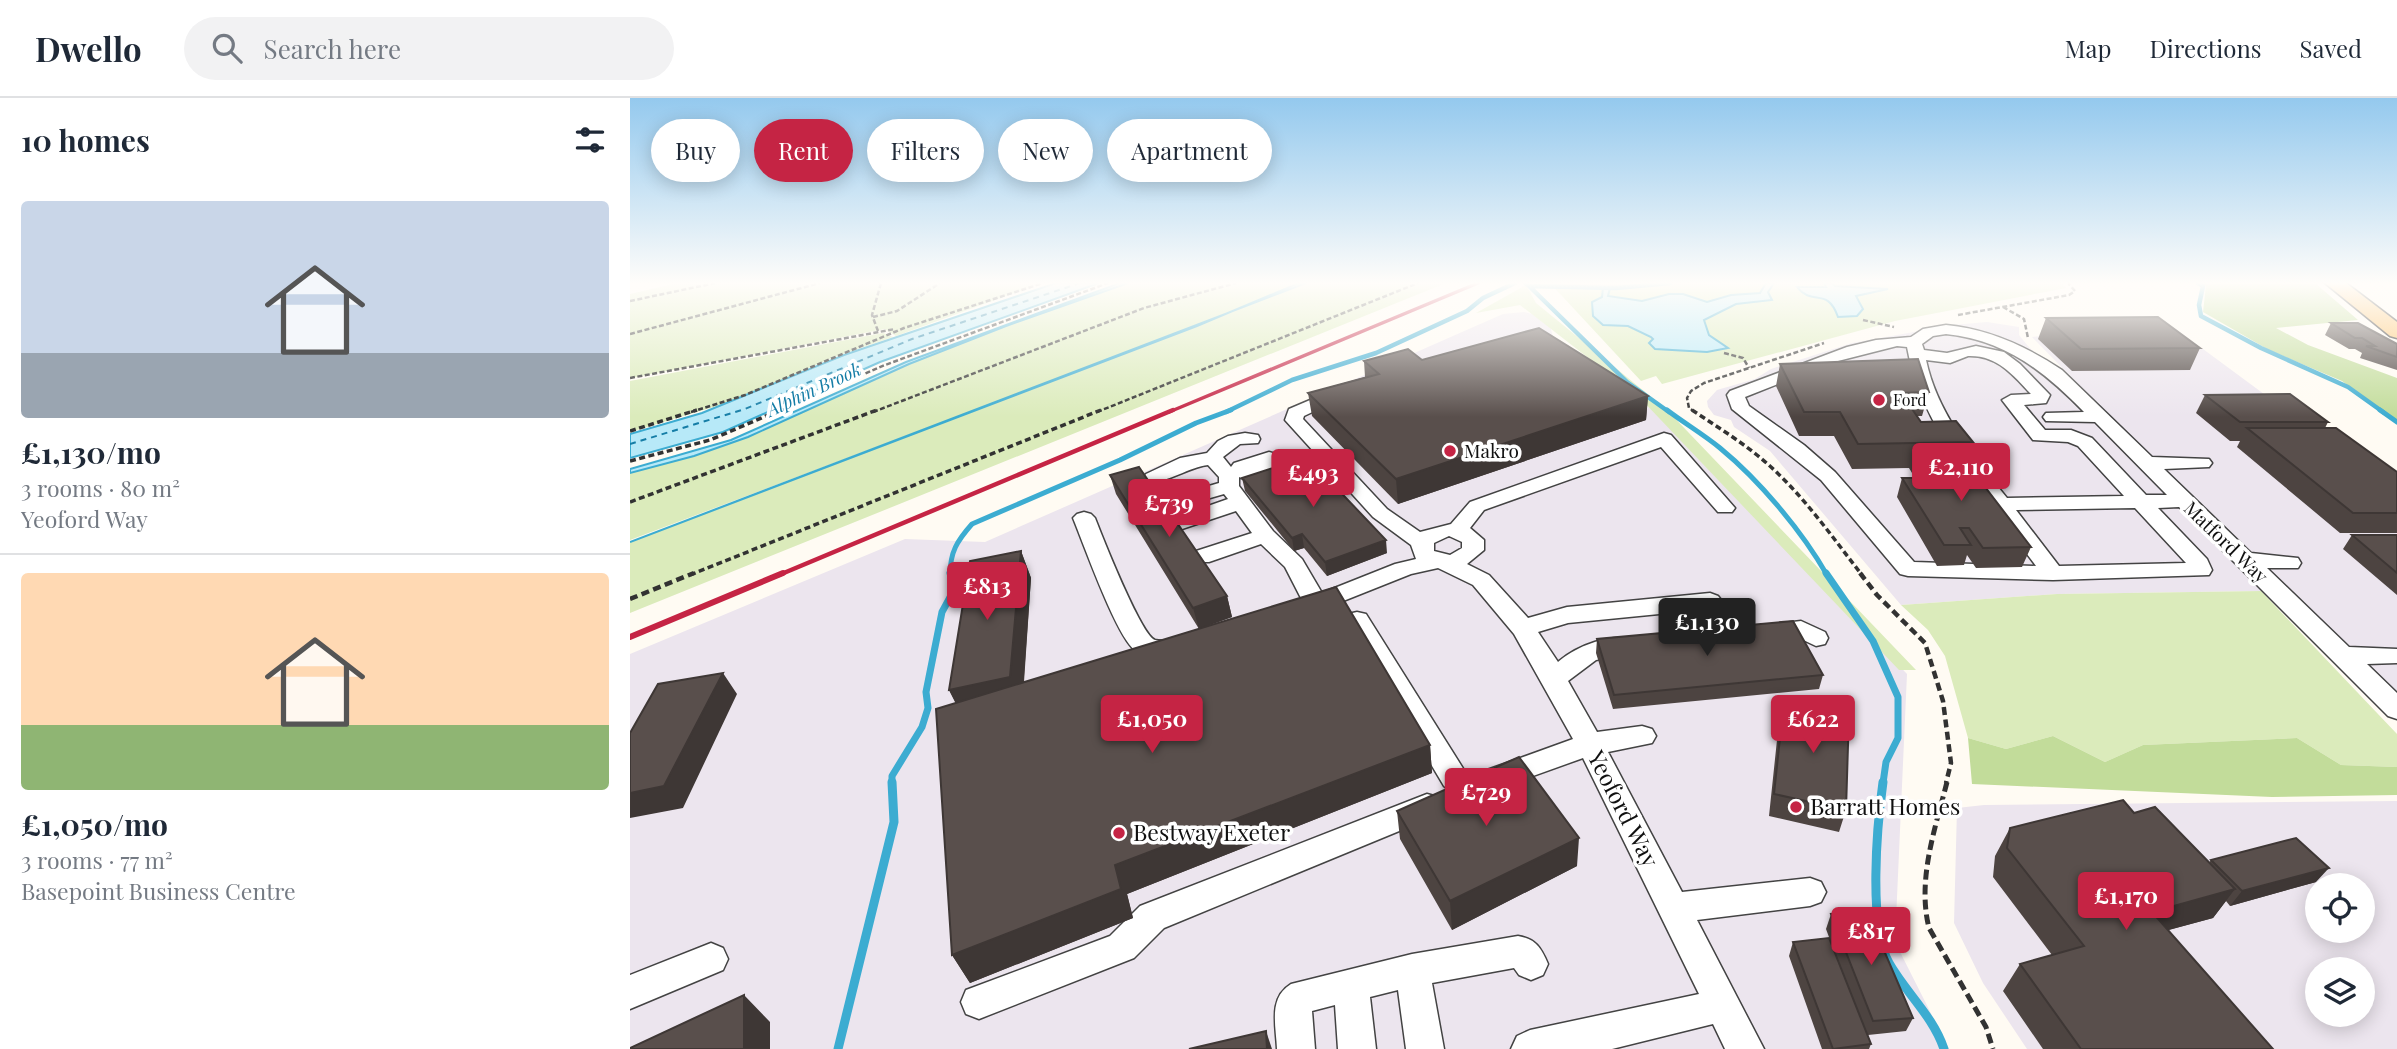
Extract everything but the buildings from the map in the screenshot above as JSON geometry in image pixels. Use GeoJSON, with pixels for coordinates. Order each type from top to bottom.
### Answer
{"type":"FeatureCollection","features":[{"type":"Feature","properties":{"kind":"street","name":"Matford Way"},"geometry":{"type":"LineString","coordinates":[[1915,348],[1923,336],[1944,331],[1997,338],[2038,360],[2056,374],[2397,709]]}},
{"type":"Feature","properties":{"kind":"street"},"geometry":{"type":"LineString","coordinates":[[1904,341],[1915,348],[1950,358],[1956,353],[1970,351],[2003,358],[2041,396],[2040,399],[2011,400],[2040,436],[2078,437],[2199,564],[2201,570],[2053,573],[1908,569],[1855,504],[1815,464],[1786,439],[1741,409],[1737,402],[1736,395],[1744,391],[1846,353],[1904,341]]}},
{"type":"Feature","properties":{"kind":"street"},"geometry":{"type":"LineString","coordinates":[[1915,348],[1931,400],[1940,418],[2053,573]]}},
{"type":"Feature","properties":{"kind":"street"},"geometry":{"type":"LineString","coordinates":[[1352,387],[1304,408],[1295,414],[1294,420],[1380,513],[1436,547],[1462,559],[1473,550]]}},
{"type":"Feature","properties":{"kind":"street"},"geometry":{"type":"LineString","coordinates":[[2052,417],[2098,416]]}},
{"type":"Feature","properties":{"kind":"street"},"geometry":{"type":"LineString","coordinates":[[1293,612],[1403,569],[1436,547],[1477,506],[1664,439],[1725,508]]}},
{"type":"Feature","properties":{"kind":"street"},"geometry":{"type":"LineString","coordinates":[[1153,478],[1188,462],[1229,476],[1248,475],[1267,452],[1229,476],[1165,505]]}},
{"type":"Feature","properties":{"kind":"street"},"geometry":{"type":"LineString","coordinates":[[2145,463],[2202,463]]}},
{"type":"Feature","properties":{"kind":"street"},"geometry":{"type":"LineString","coordinates":[[1176,526],[1229,476]]}},
{"type":"Feature","properties":{"kind":"street"},"geometry":{"type":"LineString","coordinates":[[1229,476],[1265,536],[1294,564],[1316,604]]}},
{"type":"Feature","properties":{"kind":"street"},"geometry":{"type":"LineString","coordinates":[[2001,504],[2184,501]]}},
{"type":"Feature","properties":{"kind":"street"},"geometry":{"type":"LineString","coordinates":[[1084,518],[1119,602],[1143,646],[1163,649],[1200,640]]}},
{"type":"Feature","properties":{"kind":"street"},"geometry":{"type":"LineString","coordinates":[[1201,557],[1265,536]]}},
{"type":"Feature","properties":{"kind":"street"},"geometry":{"type":"LineString","coordinates":[[1436,547],[1472,540],[1481,580]]}},
{"type":"Feature","properties":{"kind":"street"},"geometry":{"type":"LineString","coordinates":[[1436,547],[1481,580]]}},
{"type":"Feature","properties":{"kind":"street"},"geometry":{"type":"LineString","coordinates":[[2244,559],[2290,563]]}},
{"type":"Feature","properties":{"kind":"street","name":"Yeoford Way"},"geometry":{"type":"LineString","coordinates":[[1481,580],[1523,628],[1554,679],[1590,744],[1745,1049]]}},
{"type":"Feature","properties":{"kind":"street"},"geometry":{"type":"LineString","coordinates":[[1523,628],[1567,615],[1710,601]]}},
{"type":"Feature","properties":{"kind":"street"},"geometry":{"type":"LineString","coordinates":[[1357,620],[1454,778],[1463,785],[1476,787]]}},
{"type":"Feature","properties":{"kind":"street"},"geometry":{"type":"LineString","coordinates":[[1739,635],[1801,629],[1816,638]]}},
{"type":"Feature","properties":{"kind":"street"},"geometry":{"type":"LineString","coordinates":[[1554,679],[1579,657],[1593,649],[1646,644]]}},
{"type":"Feature","properties":{"kind":"street"},"geometry":{"type":"LineString","coordinates":[[2342,655],[2391,656]]}},
{"type":"Feature","properties":{"kind":"street"},"geometry":{"type":"LineString","coordinates":[[979,1002],[1122,947],[1152,917],[1476,787],[1590,744],[1642,736]]}},
{"type":"Feature","properties":{"kind":"street"},"geometry":{"type":"LineString","coordinates":[[1673,908],[1810,892]]}},
{"type":"Feature","properties":{"kind":"street"},"geometry":{"type":"LineString","coordinates":[[1296,1049],[1293,1003],[1304,996],[1412,970],[1518,952],[1524,953],[1531,964]]}},
{"type":"Feature","properties":{"kind":"street"},"geometry":{"type":"LineString","coordinates":[[630,992],[711,959]]}},
{"type":"Feature","properties":{"kind":"street"},"geometry":{"type":"LineString","coordinates":[[1412,970],[1424,1049]]}},
{"type":"Feature","properties":{"kind":"street"},"geometry":{"type":"LineString","coordinates":[[1350,985],[1357,1049]]}},
{"type":"Feature","properties":{"kind":"street"},"geometry":{"type":"LineString","coordinates":[[1530,1049],[1625,1039],[1722,1004]]}},
{"type":"Feature","properties":{"kind":"path"},"geometry":{"type":"LineString","coordinates":[[630,334],[655,327]]}},
{"type":"Feature","properties":{"kind":"path"},"geometry":{"type":"LineString","coordinates":[[876,327],[878,332]]}},
{"type":"Feature","properties":{"kind":"path"},"geometry":{"type":"LineString","coordinates":[[630,461],[710,440],[885,365],[989,327]]}},
{"type":"Feature","properties":{"kind":"path"},"geometry":{"type":"LineString","coordinates":[[630,502],[692,481],[1093,327]]}},
{"type":"Feature","properties":{"kind":"path"},"geometry":{"type":"LineString","coordinates":[[630,599],[1309,327]]}},
{"type":"Feature","properties":{"kind":"path"},"geometry":{"type":"LineString","coordinates":[[630,379],[904,328]]}},
{"type":"Feature","properties":{"kind":"path"},"geometry":{"type":"LineString","coordinates":[[630,431],[745,395],[904,328]]}},
{"type":"Feature","properties":{"kind":"path"},"geometry":{"type":"LineString","coordinates":[[1724,353],[1743,358],[1749,368]]}},
{"type":"Feature","properties":{"kind":"shaded area"},"geometry":{"type":"Polygon","coordinates":[[[1473,327],[1550,327],[1555,345],[1571,362],[1660,414],[1907,674],[1895,942],[1949,1049],[630,1049],[630,654],[905,539],[985,542],[1473,327]]]}},
{"type":"Feature","properties":{"kind":"shaded area"},"geometry":{"type":"Polygon","coordinates":[[[1940,327],[2019,327],[2019,335],[2028,346],[2261,591],[2057,594],[1901,605],[1770,451],[1734,427],[1731,420],[1714,415],[1708,407],[1707,401],[1717,390],[1755,379],[1771,369],[1852,343],[1940,327]]]}},
{"type":"Feature","properties":{"kind":"shaded area"},"geometry":{"type":"Polygon","coordinates":[[[2114,327],[2203,349],[2397,492],[2397,709],[2032,337],[2114,327]]]}},
{"type":"Feature","properties":{"kind":"shaded area"},"geometry":{"type":"Polygon","coordinates":[[[2397,801],[2397,1049],[2027,1049],[1983,983],[1954,923],[1957,808],[1984,805],[2397,801]]]}},
{"type":"Feature","properties":{"kind":"green space"},"geometry":{"type":"Polygon","coordinates":[[[630,327],[920,327],[896,336],[885,329],[630,378],[630,327]]]}},
{"type":"Feature","properties":{"kind":"green space"},"geometry":{"type":"Polygon","coordinates":[[[1002,327],[1193,327],[630,540],[630,473],[694,456],[748,437],[909,364],[1002,327]]]}},
{"type":"Feature","properties":{"kind":"green space"},"geometry":{"type":"Polygon","coordinates":[[[1190,327],[1336,327],[630,613],[630,542],[1190,327]]]}},
{"type":"Feature","properties":{"kind":"green space"},"geometry":{"type":"Polygon","coordinates":[[[1549,327],[1566,327],[1666,409],[1916,670],[1899,670],[1640,398],[1549,327]]]}},
{"type":"Feature","properties":{"kind":"green space"},"geometry":{"type":"Polygon","coordinates":[[[1591,327],[1871,327],[1662,384],[1656,376],[1641,381],[1591,327]]]}},
{"type":"Feature","properties":{"kind":"green space"},"geometry":{"type":"Polygon","coordinates":[[[2230,327],[2282,327],[2276,328],[2308,345],[2397,378],[2397,423],[2342,381],[2269,350],[2230,327]]]}},
{"type":"Feature","properties":{"kind":"green space"},"geometry":{"type":"Polygon","coordinates":[[[883,333],[893,337],[834,357],[730,402],[630,432],[630,381],[883,333]]]}},
{"type":"Feature","properties":{"kind":"green space"},"geometry":{"type":"Polygon","coordinates":[[[2261,591],[2397,734],[2397,767],[2341,765],[2297,738],[2143,745],[2105,762],[2053,736],[2006,749],[1968,738],[1945,656],[1928,630],[1901,605],[2057,594],[2261,591]]]}},
{"type":"Feature","properties":{"kind":"green space"},"geometry":{"type":"Polygon","coordinates":[[[2053,736],[2105,762],[2143,745],[2297,738],[2341,765],[2397,767],[2397,795],[2272,797],[1972,784],[1968,738],[2006,749],[2053,736]]]}},
{"type":"Feature","properties":{"kind":"water","name":"Alphin Brook"},"geometry":{"type":"Polygon","coordinates":[[[925,327],[976,327],[880,362],[723,432],[630,458],[630,434],[702,413],[844,355],[925,327]]]}},
{"type":"Feature","properties":{"kind":"water"},"geometry":{"type":"Polygon","coordinates":[[[1002,327],[909,364],[748,437],[694,456],[630,473],[630,469],[731,440],[906,362],[1002,327]]]}},
{"type":"Feature","properties":{"kind":"water"},"geometry":{"type":"Polygon","coordinates":[[[1189,327],[1193,327],[630,542],[1189,327]]]}},
{"type":"Feature","properties":{"kind":"water"},"geometry":{"type":"Polygon","coordinates":[[[1631,327],[1706,327],[1709,335],[1728,348],[1707,352],[1655,349],[1649,343],[1653,339],[1631,327]]]}},
{"type":"Feature","properties":{"kind":"waterway"},"geometry":{"type":"LineString","coordinates":[[1227,411],[1292,380],[1376,353],[1432,327]]}},
{"type":"Feature","properties":{"kind":"waterway"},"geometry":{"type":"LineString","coordinates":[[1571,327],[1627,382],[1669,412]]}},
{"type":"Feature","properties":{"kind":"waterway"},"geometry":{"type":"LineString","coordinates":[[2222,327],[2348,387],[2383,412]]}},
{"type":"Feature","properties":{"kind":"waterway"},"geometry":{"type":"LineString","coordinates":[[1667,410],[1714,443],[1750,475],[1792,524],[1827,575]]}},
{"type":"Feature","properties":{"kind":"waterway"},"geometry":{"type":"LineString","coordinates":[[2380,410],[2397,422]]}},
{"type":"Feature","properties":{"kind":"waterway"},"geometry":{"type":"LineString","coordinates":[[950,573],[955,547],[972,524],[1227,411]]}},
{"type":"Feature","properties":{"kind":"waterway"},"geometry":{"type":"LineString","coordinates":[[892,782],[892,776],[922,727],[928,708],[926,692],[942,612],[954,590],[950,573]]}},
{"type":"Feature","properties":{"kind":"waterway"},"geometry":{"type":"LineString","coordinates":[[1826,573],[1873,641],[1898,697],[1898,738],[1886,762],[1883,783]]}},
{"type":"Feature","properties":{"kind":"waterway"},"geometry":{"type":"LineString","coordinates":[[838,1049],[894,822],[892,782]]}},
{"type":"Feature","properties":{"kind":"waterway"},"geometry":{"type":"LineString","coordinates":[[1883,782],[1876,875],[1878,925],[1882,946],[1889,963],[1926,1015],[1944,1049]]}},
{"type":"Feature","properties":{"kind":"ferry route"},"geometry":{"type":"LineString","coordinates":[[630,444],[745,409],[912,339],[947,327]]}},
{"type":"Feature","properties":{"kind":"railway"},"geometry":{"type":"LineString","coordinates":[[1169,412],[1372,327]]}},
{"type":"Feature","properties":{"kind":"railway"},"geometry":{"type":"LineString","coordinates":[[779,575],[1173,410]]}},
{"type":"Feature","properties":{"kind":"railway"},"geometry":{"type":"LineString","coordinates":[[630,637],[783,573]]}},
{"type":"Feature","properties":{"kind":"place","name":"Ford"},"geometry":{"type":"Point","coordinates":[1879,400]}},
{"type":"Feature","properties":{"kind":"place","name":"Makro"},"geometry":{"type":"Point","coordinates":[1450,451]}},
{"type":"Feature","properties":{"kind":"place","name":"Barratt Homes"},"geometry":{"type":"Point","coordinates":[1796,807]}},
{"type":"Feature","properties":{"kind":"place","name":"Bestway Exeter"},"geometry":{"type":"Point","coordinates":[1119,833]}}]}
